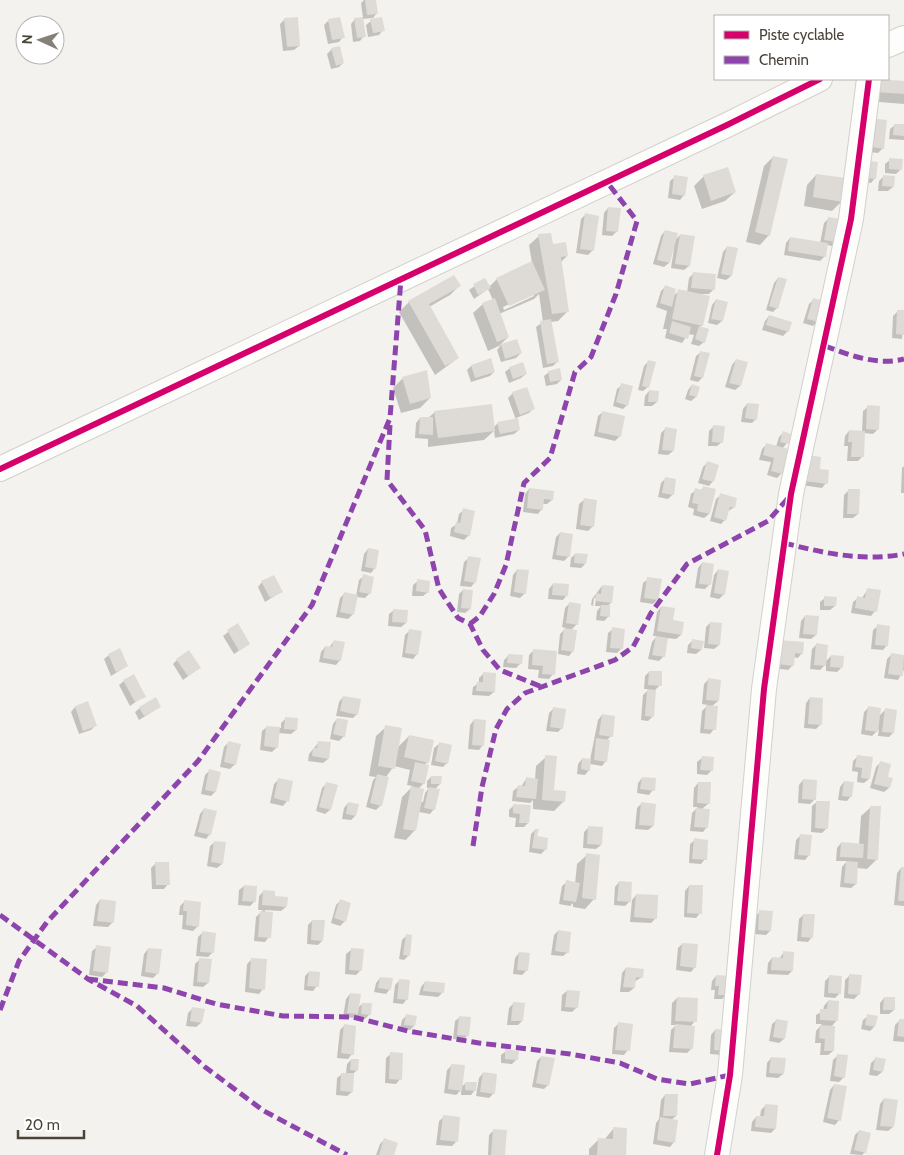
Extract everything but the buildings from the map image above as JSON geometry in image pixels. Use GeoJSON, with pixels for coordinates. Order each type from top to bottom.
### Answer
{"type":"FeatureCollection","features":[{"type":"Feature","properties":{"kind":"street"},"geometry":{"type":"LineString","coordinates":[[889,45],[904,38]]}},
{"type":"Feature","properties":{"kind":"street"},"geometry":{"type":"LineString","coordinates":[[0,469],[719,129],[818,80]]}},
{"type":"Feature","properties":{"kind":"street"},"geometry":{"type":"LineString","coordinates":[[717,1155],[730,1075],[764,689],[791,494],[851,219],[869,80]]}},
{"type":"Feature","properties":{"kind":"marked path"},"geometry":{"type":"LineString","coordinates":[[470,624],[480,616],[494,594],[506,565],[524,483],[550,458],[575,372],[591,357],[616,294],[637,221],[607,182]]}},
{"type":"Feature","properties":{"kind":"marked path"},"geometry":{"type":"LineString","coordinates":[[0,1010],[19,961],[47,922],[198,761],[312,605],[390,418],[401,279]]}},
{"type":"Feature","properties":{"kind":"marked path"},"geometry":{"type":"LineString","coordinates":[[825,346],[854,356],[874,360],[894,361],[904,359]]}},
{"type":"Feature","properties":{"kind":"marked path"},"geometry":{"type":"LineString","coordinates":[[390,425],[387,480],[425,530],[439,589],[458,618],[470,624],[483,650],[500,670],[542,687]]}},
{"type":"Feature","properties":{"kind":"marked path"},"geometry":{"type":"LineString","coordinates":[[473,846],[482,787],[496,729],[507,709],[525,693],[615,660],[633,647],[651,613],[687,564],[768,521],[790,496]]}},
{"type":"Feature","properties":{"kind":"marked path"},"geometry":{"type":"LineString","coordinates":[[784,543],[829,553],[859,557],[904,554]]}},
{"type":"Feature","properties":{"kind":"marked path"},"geometry":{"type":"LineString","coordinates":[[0,915],[88,979],[137,1006],[205,1067],[264,1111],[347,1155]]}},
{"type":"Feature","properties":{"kind":"marked path"},"geometry":{"type":"LineString","coordinates":[[88,979],[164,988],[216,1004],[283,1016],[353,1017],[408,1031],[479,1043],[570,1054],[620,1063],[657,1079],[690,1084],[730,1075]]}},
{"type":"Feature","properties":{"kind":"cycle path"},"geometry":{"type":"LineString","coordinates":[[0,469],[727,125],[818,80]]}},
{"type":"Feature","properties":{"kind":"cycle path"},"geometry":{"type":"LineString","coordinates":[[717,1155],[730,1075],[764,689],[791,494],[851,219],[869,80]]}}]}
